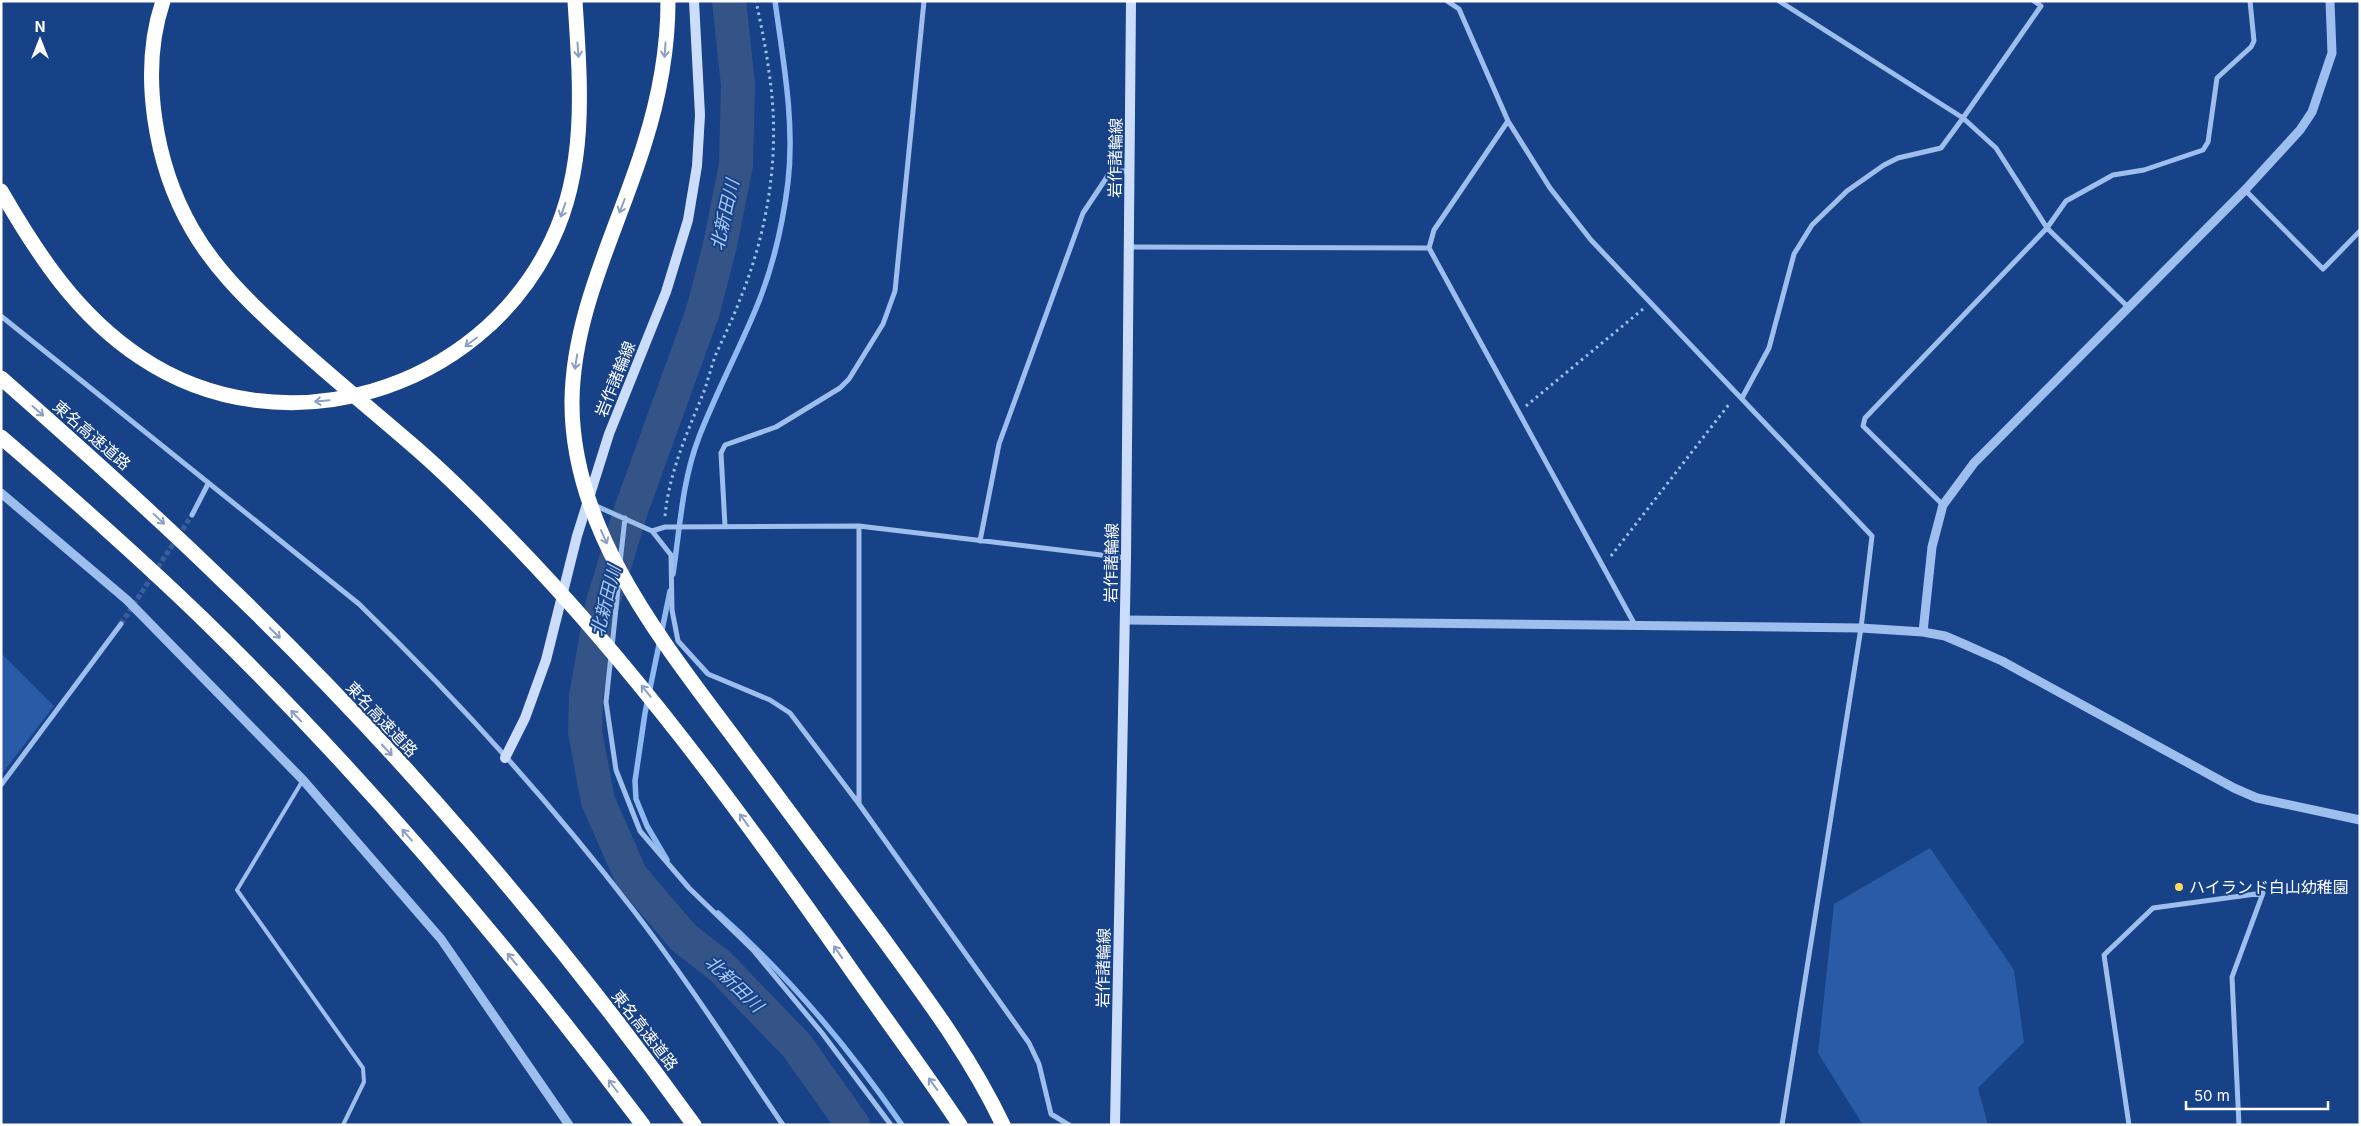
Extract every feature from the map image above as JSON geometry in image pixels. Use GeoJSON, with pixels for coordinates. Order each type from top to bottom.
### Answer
{"type":"FeatureCollection","features":[{"type":"Feature","properties":{"kind":"highway"},"geometry":{"type":"LineString","coordinates":[[163,1],[154,46],[152,86],[155,123],[163,162],[176,198],[198,238],[240,293],[327,372],[415,446],[463,492],[509,538],[622,662],[690,745],[960,1125]]}},
{"type":"Feature","properties":{"kind":"highway"},"geometry":{"type":"LineString","coordinates":[[1,191],[34,246],[78,305],[108,333],[140,357],[173,377],[209,390],[246,399],[286,403],[328,401],[406,381],[443,362],[477,338],[506,308],[534,273],[553,239],[566,200],[576,158],[581,112],[575,1]]}},
{"type":"Feature","properties":{"kind":"highway"},"geometry":{"type":"LineString","coordinates":[[668,1],[664,60],[657,100],[644,146],[594,284],[575,366],[572,402],[575,440],[594,516],[611,553],[675,658],[936,1010],[980,1078],[1003,1125]]}},
{"type":"Feature","properties":{"kind":"highway","name":"東名高速道路"},"geometry":{"type":"LineString","coordinates":[[1,378],[118,480],[223,580],[319,677],[408,773],[531,915],[650,1064],[694,1125]]}},
{"type":"Feature","properties":{"kind":"highway"},"geometry":{"type":"LineString","coordinates":[[1,436],[104,525],[206,622],[379,804],[487,928],[643,1125]]}},
{"type":"Feature","properties":{"kind":"main road","name":"岩作諸輪線"},"geometry":{"type":"LineString","coordinates":[[505,758],[525,718],[546,660],[587,502],[609,434],[666,292],[688,220],[697,166],[700,115],[694,1]]}},
{"type":"Feature","properties":{"kind":"main road","name":"岩作諸輪線"},"geometry":{"type":"LineString","coordinates":[[1115,1125],[1126,558],[1131,1]]}},
{"type":"Feature","properties":{"kind":"street"},"geometry":{"type":"LineString","coordinates":[[725,526],[721,453],[724,445],[776,427],[840,388],[849,379],[891,308],[895,291],[924,1]]}},
{"type":"Feature","properties":{"kind":"street"},"geometry":{"type":"LineString","coordinates":[[1447,1],[1459,9],[1508,122],[1556,196],[1591,240],[1872,536],[1861,628],[1782,1125]]}},
{"type":"Feature","properties":{"kind":"street"},"geometry":{"type":"LineString","coordinates":[[1779,1],[1963,118],[1996,148],[2047,228],[2128,308]]}},
{"type":"Feature","properties":{"kind":"street"},"geometry":{"type":"LineString","coordinates":[[1742,398],[1769,348],[1794,254],[1812,225],[1847,191],[1884,165],[1898,158],[1940,148],[2041,6],[2034,1]]}},
{"type":"Feature","properties":{"kind":"street"},"geometry":{"type":"LineString","coordinates":[[1943,505],[1863,426],[1865,418],[2047,228],[2066,201],[2113,176],[2144,170],[2203,150],[2208,142],[2217,78],[2251,47],[2254,41],[2250,1]]}},
{"type":"Feature","properties":{"kind":"street"},"geometry":{"type":"LineString","coordinates":[[1923,632],[1932,547],[1943,505],[1974,463],[2246,190],[2300,130],[2312,112],[2332,53],[2330,1]]}},
{"type":"Feature","properties":{"kind":"street"},"geometry":{"type":"LineString","coordinates":[[1508,122],[1434,230],[1429,248],[1635,625]]}},
{"type":"Feature","properties":{"kind":"street"},"geometry":{"type":"LineString","coordinates":[[980,541],[999,444],[1083,213],[1111,171],[1130,171]]}},
{"type":"Feature","properties":{"kind":"street"},"geometry":{"type":"LineString","coordinates":[[2246,190],[2322,269],[2360,231]]}},
{"type":"Feature","properties":{"kind":"street"},"geometry":{"type":"LineString","coordinates":[[1128,246],[1429,248]]}},
{"type":"Feature","properties":{"kind":"street"},"geometry":{"type":"LineString","coordinates":[[1,316],[359,604],[484,730],[505,758],[574,835],[635,912],[783,1125]]}},
{"type":"Feature","properties":{"kind":"street"},"geometry":{"type":"LineString","coordinates":[[192,515],[208,484]]}},
{"type":"Feature","properties":{"kind":"street"},"geometry":{"type":"LineString","coordinates":[[1,493],[127,600],[303,780],[441,939],[568,1125]]}},
{"type":"Feature","properties":{"kind":"street"},"geometry":{"type":"LineString","coordinates":[[587,502],[652,531],[671,555],[672,610],[678,641],[708,674],[770,700],[790,713],[859,804],[1029,1042],[1039,1064],[1051,1114],[1068,1125]]}},
{"type":"Feature","properties":{"kind":"street"},"geometry":{"type":"LineString","coordinates":[[626,519],[606,702],[616,770],[640,831],[689,888],[753,950],[822,1033],[891,1125]]}},
{"type":"Feature","properties":{"kind":"street"},"geometry":{"type":"LineString","coordinates":[[652,531],[665,527],[859,526],[1126,558]]}},
{"type":"Feature","properties":{"kind":"street"},"geometry":{"type":"LineString","coordinates":[[859,526],[859,804]]}},
{"type":"Feature","properties":{"kind":"street"},"geometry":{"type":"LineString","coordinates":[[1125,620],[1861,628],[1923,632],[1946,636],[2002,661],[2234,788],[2257,798],[2360,820]]}},
{"type":"Feature","properties":{"kind":"street"},"geometry":{"type":"LineString","coordinates":[[1,786],[121,624]]}},
{"type":"Feature","properties":{"kind":"street"},"geometry":{"type":"LineString","coordinates":[[2129,1125],[2104,955],[2153,908],[2263,894],[2232,977],[2239,1125]]}},
{"type":"Feature","properties":{"kind":"lane"},"geometry":{"type":"LineString","coordinates":[[303,780],[237,890],[363,1068],[364,1082],[342,1125]]}},
{"type":"Feature","properties":{"kind":"path"},"geometry":{"type":"LineString","coordinates":[[665,527],[665,514],[677,457],[716,356],[740,302],[760,243],[770,198],[773,159],[773,112],[770,73],[756,1]]}},
{"type":"Feature","properties":{"kind":"path"},"geometry":{"type":"LineString","coordinates":[[1519,412],[1651,303]]}},
{"type":"Feature","properties":{"kind":"path"},"geometry":{"type":"LineString","coordinates":[[1603,567],[1738,393]]}},
{"type":"Feature","properties":{"kind":"shaded area"},"geometry":{"type":"Polygon","coordinates":[[[1,653],[54,706],[1,775],[1,653]]]}},
{"type":"Feature","properties":{"kind":"shaded area"},"geometry":{"type":"Polygon","coordinates":[[[1930,848],[2014,970],[2024,1042],[1978,1088],[1988,1125],[1863,1125],[1818,1053],[1834,904],[1930,848]]]}},
{"type":"Feature","properties":{"kind":"waterway","name":"北新田川"},"geometry":{"type":"LineString","coordinates":[[729,1],[738,85],[736,165],[720,245],[703,311],[631,510],[602,606],[586,696],[585,732],[598,801],[631,876],[684,938],[720,966],[797,1046],[853,1125]]}},
{"type":"Feature","properties":{"kind":"waterway"},"geometry":{"type":"LineString","coordinates":[[673,574],[685,488],[693,454],[763,291],[777,245],[783,213],[788,182],[790,137],[787,91],[775,1]]}},
{"type":"Feature","properties":{"kind":"waterway"},"geometry":{"type":"LineString","coordinates":[[667,860],[647,826],[636,799],[635,781],[645,713],[670,591]]}},
{"type":"Feature","properties":{"kind":"waterway"},"geometry":{"type":"LineString","coordinates":[[718,913],[769,961],[816,1013],[861,1068],[902,1125]]}},
{"type":"Feature","properties":{"kind":"tunnel"},"geometry":{"type":"LineString","coordinates":[[121,624],[192,515]]}},
{"type":"Feature","properties":{"kind":"place","name":"ハイランド白山幼稚園"},"geometry":{"type":"Point","coordinates":[2179,887]}}]}
